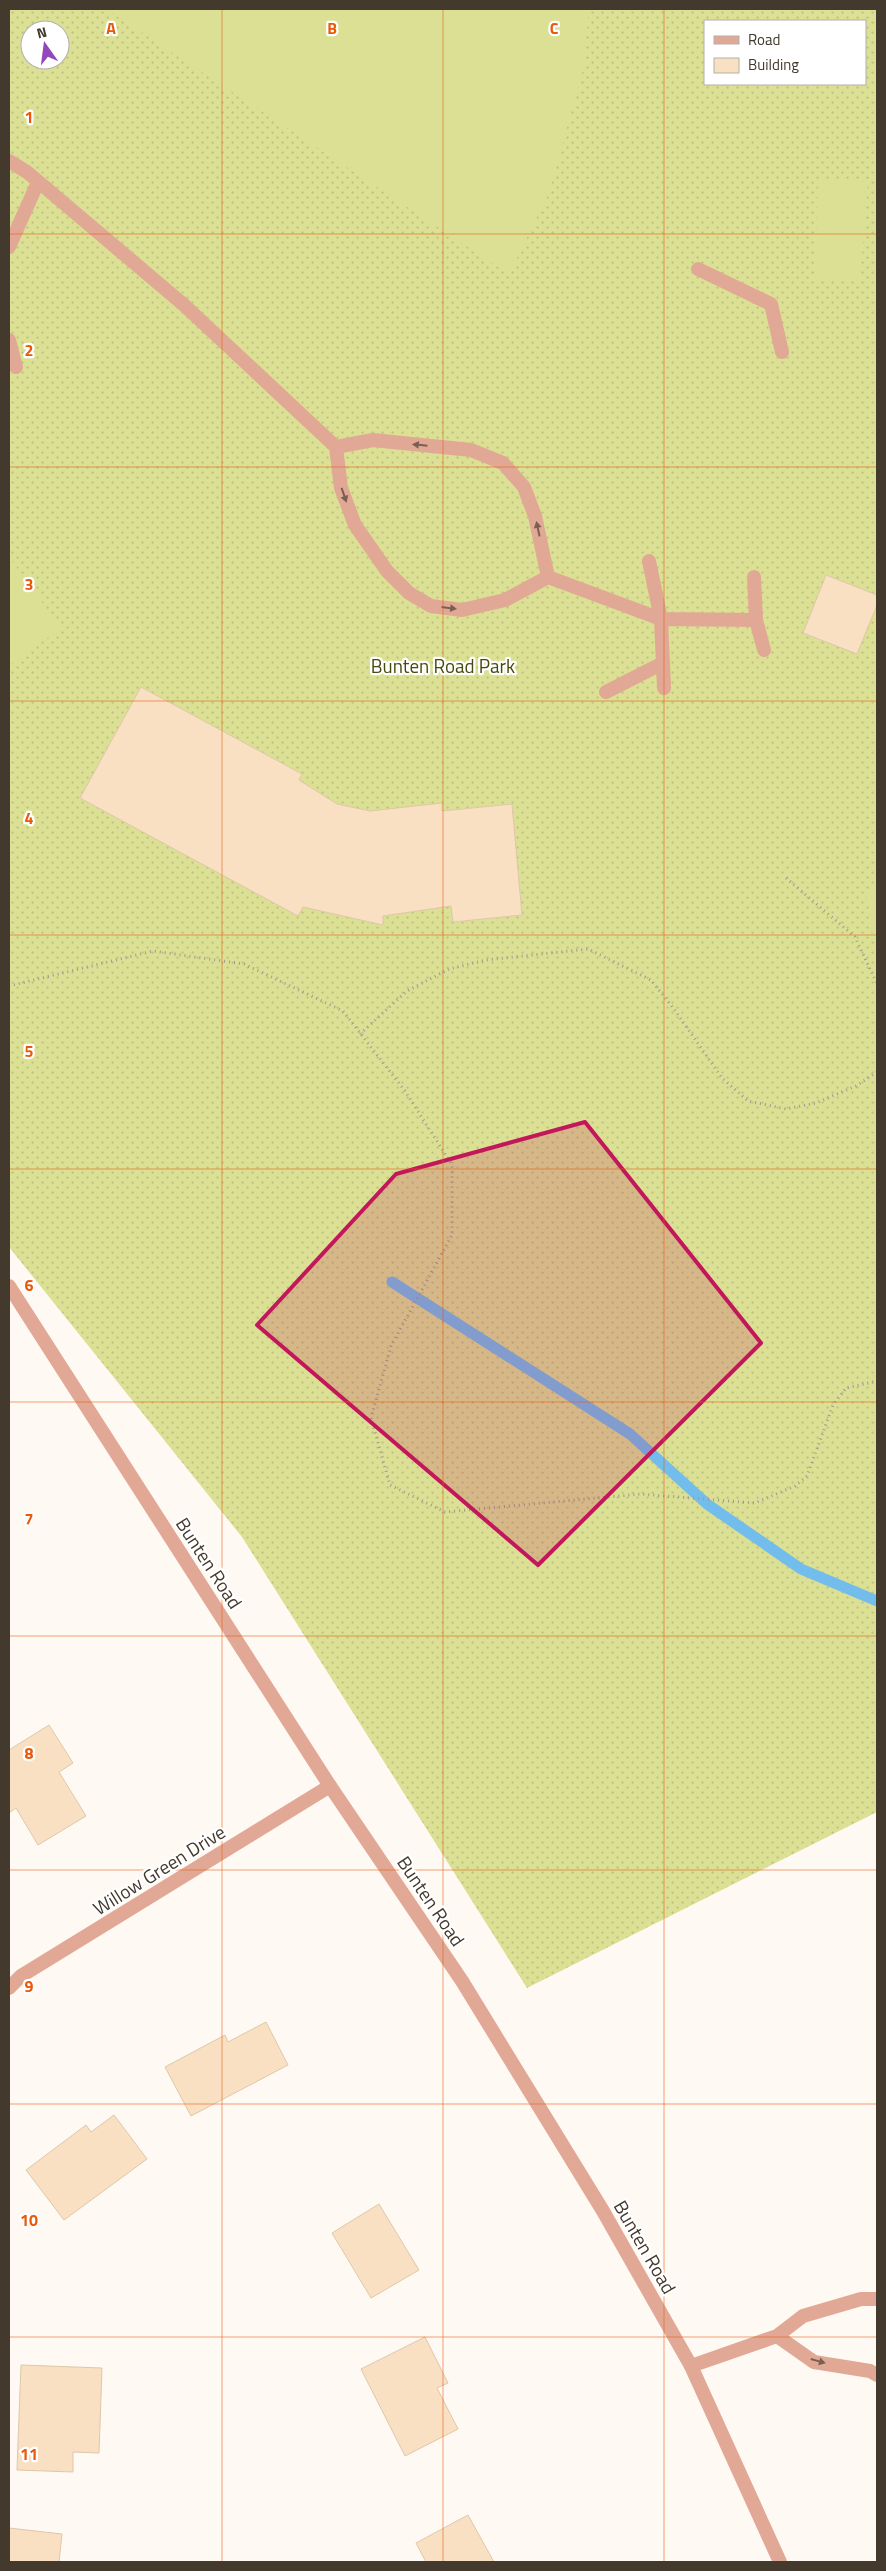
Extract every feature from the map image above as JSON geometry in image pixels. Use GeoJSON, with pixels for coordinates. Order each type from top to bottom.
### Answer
{"type":"FeatureCollection","features":[{"type":"Feature","properties":{"kind":"street"},"geometry":{"type":"LineString","coordinates":[[9,161],[38,182],[184,305],[336,447],[341,488],[355,525],[388,571],[409,593],[432,606],[462,610],[504,600],[548,577],[661,619],[756,620]]}},
{"type":"Feature","properties":{"kind":"street"},"geometry":{"type":"LineString","coordinates":[[9,247],[38,182]]}},
{"type":"Feature","properties":{"kind":"street"},"geometry":{"type":"LineString","coordinates":[[698,269],[771,304],[782,352]]}},
{"type":"Feature","properties":{"kind":"street"},"geometry":{"type":"LineString","coordinates":[[9,340],[16,367]]}},
{"type":"Feature","properties":{"kind":"street"},"geometry":{"type":"LineString","coordinates":[[336,447],[373,440],[472,450],[503,463],[524,487],[536,516],[548,577]]}},
{"type":"Feature","properties":{"kind":"street"},"geometry":{"type":"LineString","coordinates":[[649,561],[661,619],[664,688]]}},
{"type":"Feature","properties":{"kind":"street"},"geometry":{"type":"LineString","coordinates":[[754,577],[756,620],[764,650]]}},
{"type":"Feature","properties":{"kind":"street"},"geometry":{"type":"LineString","coordinates":[[606,692],[662,663]]}},
{"type":"Feature","properties":{"kind":"street","name":"Bunten Road"},"geometry":{"type":"LineString","coordinates":[[9,1286],[330,1786],[462,1981],[603,2210],[691,2366],[780,2562]]}},
{"type":"Feature","properties":{"kind":"street","name":"Willow Green Drive"},"geometry":{"type":"LineString","coordinates":[[9,1988],[21,1976],[330,1786]]}},
{"type":"Feature","properties":{"kind":"street"},"geometry":{"type":"LineString","coordinates":[[691,2366],[777,2336],[803,2316],[861,2298],[877,2299]]}},
{"type":"Feature","properties":{"kind":"street"},"geometry":{"type":"LineString","coordinates":[[777,2336],[814,2362],[870,2371],[877,2375]]}},
{"type":"Feature","properties":{"kind":"path"},"geometry":{"type":"LineString","coordinates":[[786,878],[855,937],[877,984]]}},
{"type":"Feature","properties":{"kind":"path"},"geometry":{"type":"LineString","coordinates":[[360,1034],[407,991],[449,969],[486,960],[588,949],[651,980],[674,1009],[722,1078],[748,1100],[786,1109],[816,1104],[856,1086],[877,1072]]}},
{"type":"Feature","properties":{"kind":"path"},"geometry":{"type":"LineString","coordinates":[[9,986],[153,951],[244,964],[343,1011],[405,1091],[452,1165],[452,1235],[391,1346],[371,1418],[390,1485],[445,1512],[640,1494],[755,1503],[795,1486],[808,1476],[833,1405],[846,1388],[877,1381]]}},
{"type":"Feature","properties":{"kind":"highlighted area"},"geometry":{"type":"Polygon","coordinates":[[[585,1122],[761,1343],[538,1565],[257,1325],[396,1174],[585,1122]]]}},
{"type":"Feature","properties":{"kind":"green space","name":"Bunten Road Park"},"geometry":{"type":"Polygon","coordinates":[[[9,9],[877,9],[877,1812],[527,1988],[242,1537],[9,1247],[9,9]]]}},
{"type":"Feature","properties":{"kind":"green space"},"geometry":{"type":"Polygon","coordinates":[[[106,9],[589,9],[583,70],[549,193],[509,274],[106,9]]]}},
{"type":"Feature","properties":{"kind":"green space"},"geometry":{"type":"Polygon","coordinates":[[[818,178],[868,182],[860,282],[815,279],[818,178]]]}},
{"type":"Feature","properties":{"kind":"green space"},"geometry":{"type":"Polygon","coordinates":[[[9,557],[61,628],[9,666],[9,557]]]}},
{"type":"Feature","properties":{"kind":"green space"},"geometry":{"type":"Polygon","coordinates":[[[877,890],[877,961],[866,892],[877,890]]]}},
{"type":"Feature","properties":{"kind":"building"},"geometry":{"type":"Polygon","coordinates":[[[826,575],[877,595],[877,605],[857,654],[803,633],[826,575]]]}},
{"type":"Feature","properties":{"kind":"building"},"geometry":{"type":"Polygon","coordinates":[[[141,687],[302,774],[299,780],[337,804],[370,811],[442,803],[442,811],[512,804],[522,915],[453,922],[451,906],[383,916],[383,925],[303,907],[298,916],[80,798],[141,687]]]}},
{"type":"Feature","properties":{"kind":"building"},"geometry":{"type":"Polygon","coordinates":[[[49,1725],[73,1763],[59,1772],[86,1816],[38,1845],[16,1808],[9,1813],[9,1750],[49,1725]]]}},
{"type":"Feature","properties":{"kind":"building"},"geometry":{"type":"Polygon","coordinates":[[[266,2022],[288,2065],[191,2116],[165,2067],[225,2035],[228,2042],[266,2022]]]}},
{"type":"Feature","properties":{"kind":"building"},"geometry":{"type":"Polygon","coordinates":[[[114,2115],[147,2159],[64,2220],[26,2170],[86,2125],[91,2132],[114,2115]]]}},
{"type":"Feature","properties":{"kind":"building"},"geometry":{"type":"Polygon","coordinates":[[[379,2204],[419,2270],[371,2298],[332,2233],[379,2204]]]}},
{"type":"Feature","properties":{"kind":"building"},"geometry":{"type":"Polygon","coordinates":[[[425,2337],[448,2383],[437,2388],[458,2429],[405,2456],[361,2369],[425,2337]]]}},
{"type":"Feature","properties":{"kind":"building"},"geometry":{"type":"Polygon","coordinates":[[[21,2365],[102,2368],[99,2453],[73,2452],[73,2472],[17,2470],[21,2365]]]}},
{"type":"Feature","properties":{"kind":"building"},"geometry":{"type":"Polygon","coordinates":[[[468,2515],[494,2562],[426,2562],[416,2543],[468,2515]]]}},
{"type":"Feature","properties":{"kind":"building"},"geometry":{"type":"Polygon","coordinates":[[[9,2528],[62,2534],[59,2562],[9,2562],[9,2528]]]}},
{"type":"Feature","properties":{"kind":"waterway"},"geometry":{"type":"LineString","coordinates":[[392,1282],[630,1434],[707,1504],[801,1569],[877,1601]]}}]}
